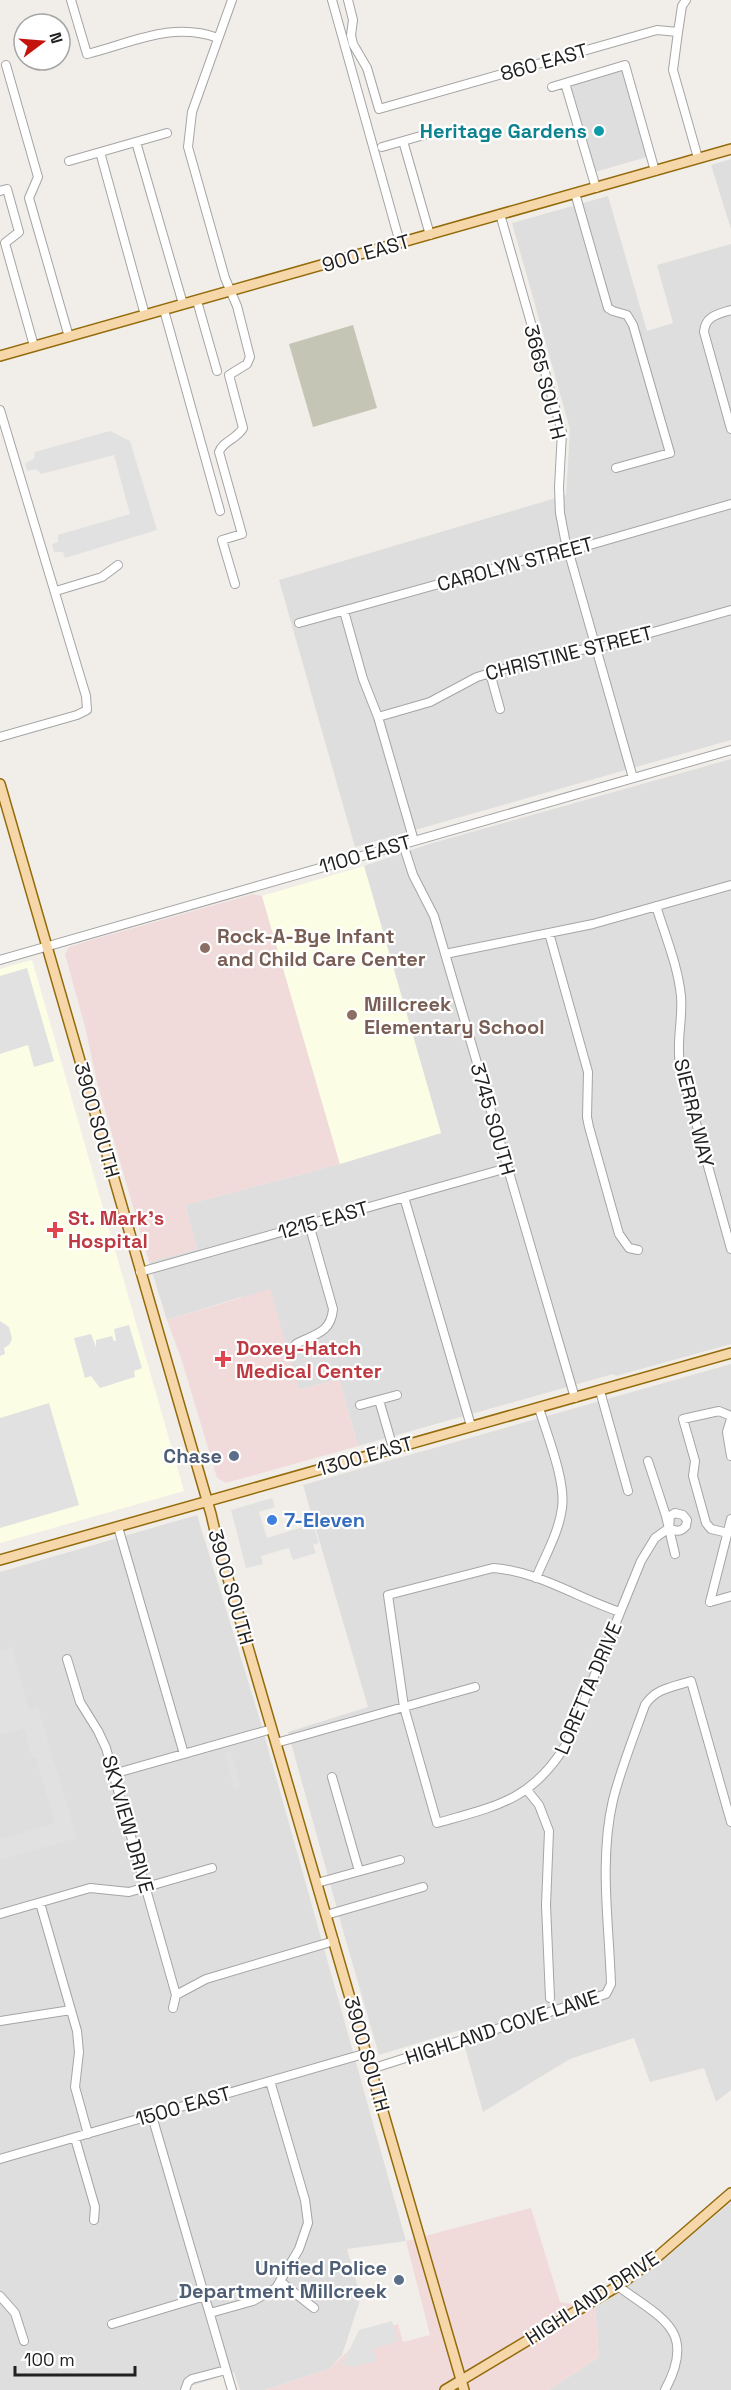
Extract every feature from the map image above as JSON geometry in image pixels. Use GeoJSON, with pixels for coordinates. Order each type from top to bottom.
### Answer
{"type":"FeatureCollection","features":[{"type":"Feature","properties":{"kind":"main road","name":"900 EAST"},"geometry":{"type":"LineString","coordinates":[[0,356],[731,149]]}},
{"type":"Feature","properties":{"kind":"main road","name":"3900 SOUTH"},"geometry":{"type":"LineString","coordinates":[[0,784],[464,2390]]}},
{"type":"Feature","properties":{"kind":"main road","name":"1300 EAST"},"geometry":{"type":"LineString","coordinates":[[0,1560],[731,1354]]}},
{"type":"Feature","properties":{"kind":"main road","name":"HIGHLAND DRIVE"},"geometry":{"type":"LineString","coordinates":[[445,2390],[618,2286],[656,2258],[731,2193]]}},
{"type":"Feature","properties":{"kind":"street"},"geometry":{"type":"LineString","coordinates":[[70,0],[87,54],[176,30],[218,38]]}},
{"type":"Feature","properties":{"kind":"street"},"geometry":{"type":"LineString","coordinates":[[232,0],[192,112],[188,147],[230,291],[237,306],[250,357],[246,364],[229,375],[243,428],[219,452],[242,534],[222,540],[235,584]]}},
{"type":"Feature","properties":{"kind":"street"},"geometry":{"type":"LineString","coordinates":[[332,0],[400,243]]}},
{"type":"Feature","properties":{"kind":"street","name":"860 EAST"},"geometry":{"type":"LineString","coordinates":[[348,0],[353,20],[351,35],[353,45],[367,68],[379,109],[657,30],[678,32]]}},
{"type":"Feature","properties":{"kind":"street"},"geometry":{"type":"LineString","coordinates":[[686,0],[682,6],[673,70],[698,158]]}},
{"type":"Feature","properties":{"kind":"street"},"geometry":{"type":"LineString","coordinates":[[6,65],[38,177],[28,198],[69,337]]}},
{"type":"Feature","properties":{"kind":"street"},"geometry":{"type":"LineString","coordinates":[[552,87],[625,65],[655,171]]}},
{"type":"Feature","properties":{"kind":"street"},"geometry":{"type":"LineString","coordinates":[[565,83],[596,188]]}},
{"type":"Feature","properties":{"kind":"street"},"geometry":{"type":"LineString","coordinates":[[69,161],[167,133]]}},
{"type":"Feature","properties":{"kind":"street"},"geometry":{"type":"LineString","coordinates":[[382,147],[424,135]]}},
{"type":"Feature","properties":{"kind":"street"},"geometry":{"type":"LineString","coordinates":[[403,141],[430,234]]}},
{"type":"Feature","properties":{"kind":"street"},"geometry":{"type":"LineString","coordinates":[[136,142],[183,304]]}},
{"type":"Feature","properties":{"kind":"street"},"geometry":{"type":"LineString","coordinates":[[100,152],[145,315]]}},
{"type":"Feature","properties":{"kind":"street"},"geometry":{"type":"LineString","coordinates":[[0,191],[7,189],[19,232],[5,243],[34,346]]}},
{"type":"Feature","properties":{"kind":"street"},"geometry":{"type":"LineString","coordinates":[[575,193],[608,308],[627,315],[633,325],[670,453],[616,468]]}},
{"type":"Feature","properties":{"kind":"street","name":"3665 SOUTH"},"geometry":{"type":"LineString","coordinates":[[500,214],[562,432],[559,475],[560,513],[633,778]]}},
{"type":"Feature","properties":{"kind":"street"},"geometry":{"type":"LineString","coordinates":[[197,301],[217,372]]}},
{"type":"Feature","properties":{"kind":"street"},"geometry":{"type":"LineString","coordinates":[[164,310],[220,511]]}},
{"type":"Feature","properties":{"kind":"street"},"geometry":{"type":"LineString","coordinates":[[731,310],[712,316],[704,329],[731,429]]}},
{"type":"Feature","properties":{"kind":"street"},"geometry":{"type":"LineString","coordinates":[[0,410],[26,502],[40,537],[56,591],[86,696],[87,710],[77,715],[0,737]]}},
{"type":"Feature","properties":{"kind":"street","name":"CAROLYN STREET"},"geometry":{"type":"LineString","coordinates":[[299,624],[532,558],[569,551],[731,504]]}},
{"type":"Feature","properties":{"kind":"street"},"geometry":{"type":"LineString","coordinates":[[56,591],[102,577],[118,565]]}},
{"type":"Feature","properties":{"kind":"street","name":"CHRISTINE STREET"},"geometry":{"type":"LineString","coordinates":[[378,717],[444,697],[468,681],[490,673],[562,652],[580,652],[597,648],[731,610]]}},
{"type":"Feature","properties":{"kind":"street"},"geometry":{"type":"LineString","coordinates":[[344,611],[414,841]]}},
{"type":"Feature","properties":{"kind":"street"},"geometry":{"type":"LineString","coordinates":[[490,673],[500,708]]}},
{"type":"Feature","properties":{"kind":"street","name":"1100 EAST"},"geometry":{"type":"LineString","coordinates":[[0,960],[731,751]]}},
{"type":"Feature","properties":{"kind":"street","name":"3745 SOUTH"},"geometry":{"type":"LineString","coordinates":[[403,844],[413,874],[434,916],[575,1398]]}},
{"type":"Feature","properties":{"kind":"street"},"geometry":{"type":"LineString","coordinates":[[445,954],[593,924],[731,885]]}},
{"type":"Feature","properties":{"kind":"street","name":"SIERRA WAY"},"geometry":{"type":"LineString","coordinates":[[656,906],[680,985],[682,1010],[678,1051],[680,1065],[731,1249]]}},
{"type":"Feature","properties":{"kind":"street"},"geometry":{"type":"LineString","coordinates":[[549,933],[588,1071],[587,1117],[589,1127],[623,1241],[629,1248],[638,1250]]}},
{"type":"Feature","properties":{"kind":"street","name":"1215 EAST"},"geometry":{"type":"LineString","coordinates":[[140,1272],[507,1168]]}},
{"type":"Feature","properties":{"kind":"street"},"geometry":{"type":"LineString","coordinates":[[404,1197],[471,1426]]}},
{"type":"Feature","properties":{"kind":"street"},"geometry":{"type":"LineString","coordinates":[[296,1344],[327,1329],[332,1322],[333,1309],[309,1224]]}},
{"type":"Feature","properties":{"kind":"street"},"geometry":{"type":"LineString","coordinates":[[600,1390],[628,1491]]}},
{"type":"Feature","properties":{"kind":"street"},"geometry":{"type":"LineString","coordinates":[[360,1405],[397,1395]]}},
{"type":"Feature","properties":{"kind":"street"},"geometry":{"type":"LineString","coordinates":[[379,1400],[393,1449]]}},
{"type":"Feature","properties":{"kind":"street"},"geometry":{"type":"LineString","coordinates":[[536,1578],[558,1525],[563,1499],[561,1484],[539,1408]]}},
{"type":"Feature","properties":{"kind":"street"},"geometry":{"type":"LineString","coordinates":[[728,1533],[711,1529],[706,1523],[693,1476],[695,1459],[683,1419],[719,1412],[731,1418],[727,1437],[731,1456]]}},
{"type":"Feature","properties":{"kind":"street"},"geometry":{"type":"LineString","coordinates":[[648,1461],[675,1554]]}},
{"type":"Feature","properties":{"kind":"street"},"geometry":{"type":"LineString","coordinates":[[731,1520],[710,1602],[731,1596]]}},
{"type":"Feature","properties":{"kind":"street"},"geometry":{"type":"LineString","coordinates":[[118,1527],[184,1754]]}},
{"type":"Feature","properties":{"kind":"street","name":"LORETTA DRIVE"},"geometry":{"type":"LineString","coordinates":[[404,1707],[437,1823],[494,1806],[527,1791],[547,1773],[567,1743],[647,1549],[655,1538],[669,1528]]}},
{"type":"Feature","properties":{"kind":"street"},"geometry":{"type":"LineString","coordinates":[[404,1707],[388,1595],[493,1568],[508,1569],[620,1612]]}},
{"type":"Feature","properties":{"kind":"street","name":"SKYVIEW DRIVE"},"geometry":{"type":"LineString","coordinates":[[67,1659],[80,1702],[103,1740],[176,1995]]}},
{"type":"Feature","properties":{"kind":"street","name":"HIGHLAND COVE LANE"},"geometry":{"type":"LineString","coordinates":[[371,2069],[606,1994],[611,1984],[606,1863],[610,1815],[623,1766],[645,1705],[657,1691],[691,1682],[731,1822]]}},
{"type":"Feature","properties":{"kind":"street"},"geometry":{"type":"LineString","coordinates":[[276,1743],[475,1687]]}},
{"type":"Feature","properties":{"kind":"street"},"geometry":{"type":"LineString","coordinates":[[113,1774],[272,1729]]}},
{"type":"Feature","properties":{"kind":"street"},"geometry":{"type":"LineString","coordinates":[[332,1778],[359,1871]]}},
{"type":"Feature","properties":{"kind":"street"},"geometry":{"type":"LineString","coordinates":[[527,1791],[539,1805],[549,1831],[546,1905],[550,1998]]}},
{"type":"Feature","properties":{"kind":"street"},"geometry":{"type":"LineString","coordinates":[[317,1883],[400,1860]]}},
{"type":"Feature","properties":{"kind":"street"},"geometry":{"type":"LineString","coordinates":[[0,1914],[90,1888],[129,1892],[212,1868]]}},
{"type":"Feature","properties":{"kind":"street"},"geometry":{"type":"LineString","coordinates":[[326,1915],[423,1887]]}},
{"type":"Feature","properties":{"kind":"street"},"geometry":{"type":"LineString","coordinates":[[40,1903],[79,2042],[75,2087],[88,2134]]}},
{"type":"Feature","properties":{"kind":"street"},"geometry":{"type":"LineString","coordinates":[[173,2008],[176,1995],[206,1979],[334,1941]]}},
{"type":"Feature","properties":{"kind":"street"},"geometry":{"type":"LineString","coordinates":[[0,2021],[71,2010]]}},
{"type":"Feature","properties":{"kind":"street","name":"1500 EAST"},"geometry":{"type":"LineString","coordinates":[[0,2159],[367,2053]]}},
{"type":"Feature","properties":{"kind":"street"},"geometry":{"type":"LineString","coordinates":[[210,2313],[261,2297],[276,2288],[299,2249],[308,2223],[305,2200],[270,2081]]}},
{"type":"Feature","properties":{"kind":"street"},"geometry":{"type":"LineString","coordinates":[[152,2116],[232,2390]]}},
{"type":"Feature","properties":{"kind":"street"},"geometry":{"type":"LineString","coordinates":[[75,2138],[95,2207],[94,2220]]}},
{"type":"Feature","properties":{"kind":"street"},"geometry":{"type":"LineString","coordinates":[[281,2282],[314,2308]]}},
{"type":"Feature","properties":{"kind":"street"},"geometry":{"type":"LineString","coordinates":[[618,2286],[653,2310],[671,2328],[678,2358],[664,2390]]}},
{"type":"Feature","properties":{"kind":"street"},"geometry":{"type":"LineString","coordinates":[[0,2296],[15,2313],[24,2341]]}},
{"type":"Feature","properties":{"kind":"street"},"geometry":{"type":"LineString","coordinates":[[112,2324],[205,2296]]}},
{"type":"Feature","properties":{"kind":"street"},"geometry":{"type":"LineString","coordinates":[[185,2390],[192,2379],[226,2370]]}},
{"type":"Feature","properties":{"kind":"shaded area","name":"Heritage Gardens"},"geometry":{"type":"Polygon","coordinates":[[[622,70],[647,157],[595,172],[569,85],[622,70]]]}},
{"type":"Feature","properties":{"kind":"shaded area"},"geometry":{"type":"Polygon","coordinates":[[[731,159],[731,229],[711,165],[731,159]]]}},
{"type":"Feature","properties":{"kind":"shaded area"},"geometry":{"type":"Polygon","coordinates":[[[608,196],[647,331],[673,323],[657,265],[731,244],[731,740],[355,847],[279,580],[566,495],[570,429],[512,223],[608,196]]]}},
{"type":"Feature","properties":{"kind":"shaded area"},"geometry":{"type":"Polygon","coordinates":[[[353,325],[377,408],[313,427],[289,344],[353,325]]]}},
{"type":"Feature","properties":{"kind":"shaded area"},"geometry":{"type":"Polygon","coordinates":[[[110,431],[130,441],[157,530],[65,558],[63,552],[54,552],[52,544],[58,542],[58,535],[130,514],[114,455],[41,474],[36,469],[27,471],[25,463],[34,459],[35,452],[110,431]]]}},
{"type":"Feature","properties":{"kind":"shaded area"},"geometry":{"type":"Polygon","coordinates":[[[731,759],[731,1344],[616,1376],[613,1374],[358,1446],[339,1379],[299,1390],[291,1364],[241,1297],[167,1320],[149,1262],[197,1249],[185,1205],[340,1164],[441,1133],[364,866],[429,844],[731,759]]]}},
{"type":"Feature","properties":{"kind":"shaded area","name":"Millcreek Elementary School"},"geometry":{"type":"Polygon","coordinates":[[[364,866],[441,1133],[340,1164],[262,896],[364,866]]]}},
{"type":"Feature","properties":{"kind":"shaded area"},"geometry":{"type":"Polygon","coordinates":[[[253,894],[262,896],[340,1164],[185,1205],[197,1249],[149,1262],[97,1082],[65,954],[69,947],[81,943],[253,894]]]}},
{"type":"Feature","properties":{"kind":"shaded area","name":"St. Mark's Hospital"},"geometry":{"type":"Polygon","coordinates":[[[32,960],[184,1491],[0,1543],[0,969],[32,960]]]}},
{"type":"Feature","properties":{"kind":"shaded area"},"geometry":{"type":"Polygon","coordinates":[[[27,968],[54,1061],[34,1067],[28,1045],[0,1054],[0,976],[27,968]]]}},
{"type":"Feature","properties":{"kind":"shaded area"},"geometry":{"type":"Polygon","coordinates":[[[270,1289],[299,1390],[339,1379],[358,1446],[226,1483],[217,1478],[182,1361],[167,1320],[270,1289]]]}},
{"type":"Feature","properties":{"kind":"shaded area"},"geometry":{"type":"Polygon","coordinates":[[[0,1321],[9,1327],[12,1339],[4,1348],[5,1354],[0,1356],[0,1321]]]}},
{"type":"Feature","properties":{"kind":"shaded area"},"geometry":{"type":"Polygon","coordinates":[[[129,1325],[142,1368],[134,1371],[135,1377],[100,1388],[91,1376],[85,1378],[74,1338],[91,1334],[96,1347],[96,1340],[112,1336],[116,1341],[114,1329],[129,1325]]]}},
{"type":"Feature","properties":{"kind":"shaded area"},"geometry":{"type":"Polygon","coordinates":[[[731,1364],[731,2090],[716,2102],[704,2068],[650,2082],[634,2038],[570,2059],[483,2112],[460,2030],[379,2055],[346,1941],[288,1732],[368,1707],[303,1485],[731,1364]]]}},
{"type":"Feature","properties":{"kind":"shaded area"},"geometry":{"type":"Polygon","coordinates":[[[49,1403],[79,1505],[0,1528],[0,1418],[49,1403]]]}},
{"type":"Feature","properties":{"kind":"shaded area"},"geometry":{"type":"Polygon","coordinates":[[[272,1498],[275,1507],[259,1512],[267,1538],[313,1524],[319,1543],[313,1545],[316,1553],[293,1560],[289,1548],[261,1556],[263,1564],[246,1568],[231,1510],[272,1498]]]}},
{"type":"Feature","properties":{"kind":"shaded area"},"geometry":{"type":"Polygon","coordinates":[[[197,1515],[260,1720],[406,2241],[347,2249],[361,2297],[342,2355],[329,2369],[265,2390],[240,2390],[234,2372],[179,2390],[0,2390],[0,1572],[197,1515]]]}},
{"type":"Feature","properties":{"kind":"shaded area"},"geometry":{"type":"Polygon","coordinates":[[[12,1647],[29,1710],[38,1708],[77,1838],[0,1860],[0,1839],[55,1823],[36,1758],[32,1758],[24,1728],[0,1735],[0,1650],[12,1647]]]}},
{"type":"Feature","properties":{"kind":"shaded area"},"geometry":{"type":"Polygon","coordinates":[[[231,1752],[241,1787],[234,1789],[225,1754],[231,1752]]]}},
{"type":"Feature","properties":{"kind":"shaded area"},"geometry":{"type":"Polygon","coordinates":[[[731,2202],[731,2390],[549,2390],[599,2357],[595,2308],[672,2252],[731,2202]]]}},
{"type":"Feature","properties":{"kind":"shaded area"},"geometry":{"type":"Polygon","coordinates":[[[531,2208],[560,2302],[595,2308],[599,2357],[549,2390],[265,2390],[329,2369],[366,2334],[398,2324],[403,2342],[430,2335],[406,2241],[531,2208]]]}},
{"type":"Feature","properties":{"kind":"shaded area"},"geometry":{"type":"Polygon","coordinates":[[[392,2321],[398,2341],[373,2349],[376,2361],[353,2367],[342,2365],[359,2330],[392,2321]]]}},
{"type":"Feature","properties":{"kind":"place","name":"Heritage Gardens"},"geometry":{"type":"Point","coordinates":[599,131]}},
{"type":"Feature","properties":{"kind":"place","name":"Rock-A-Bye Infant and Child Care Center"},"geometry":{"type":"Point","coordinates":[205,948]}},
{"type":"Feature","properties":{"kind":"place","name":"Millcreek Elementary School"},"geometry":{"type":"Point","coordinates":[352,1015]}},
{"type":"Feature","properties":{"kind":"place","name":"St. Mark's Hospital"},"geometry":{"type":"Point","coordinates":[55,1230]}},
{"type":"Feature","properties":{"kind":"place","name":"Doxey-Hatch Medical Center"},"geometry":{"type":"Point","coordinates":[223,1359]}},
{"type":"Feature","properties":{"kind":"place","name":"Chase"},"geometry":{"type":"Point","coordinates":[234,1456]}},
{"type":"Feature","properties":{"kind":"place","name":"7-Eleven"},"geometry":{"type":"Point","coordinates":[272,1520]}},
{"type":"Feature","properties":{"kind":"place","name":"Unified Police Department Millcreek"},"geometry":{"type":"Point","coordinates":[399,2280]}}]}
